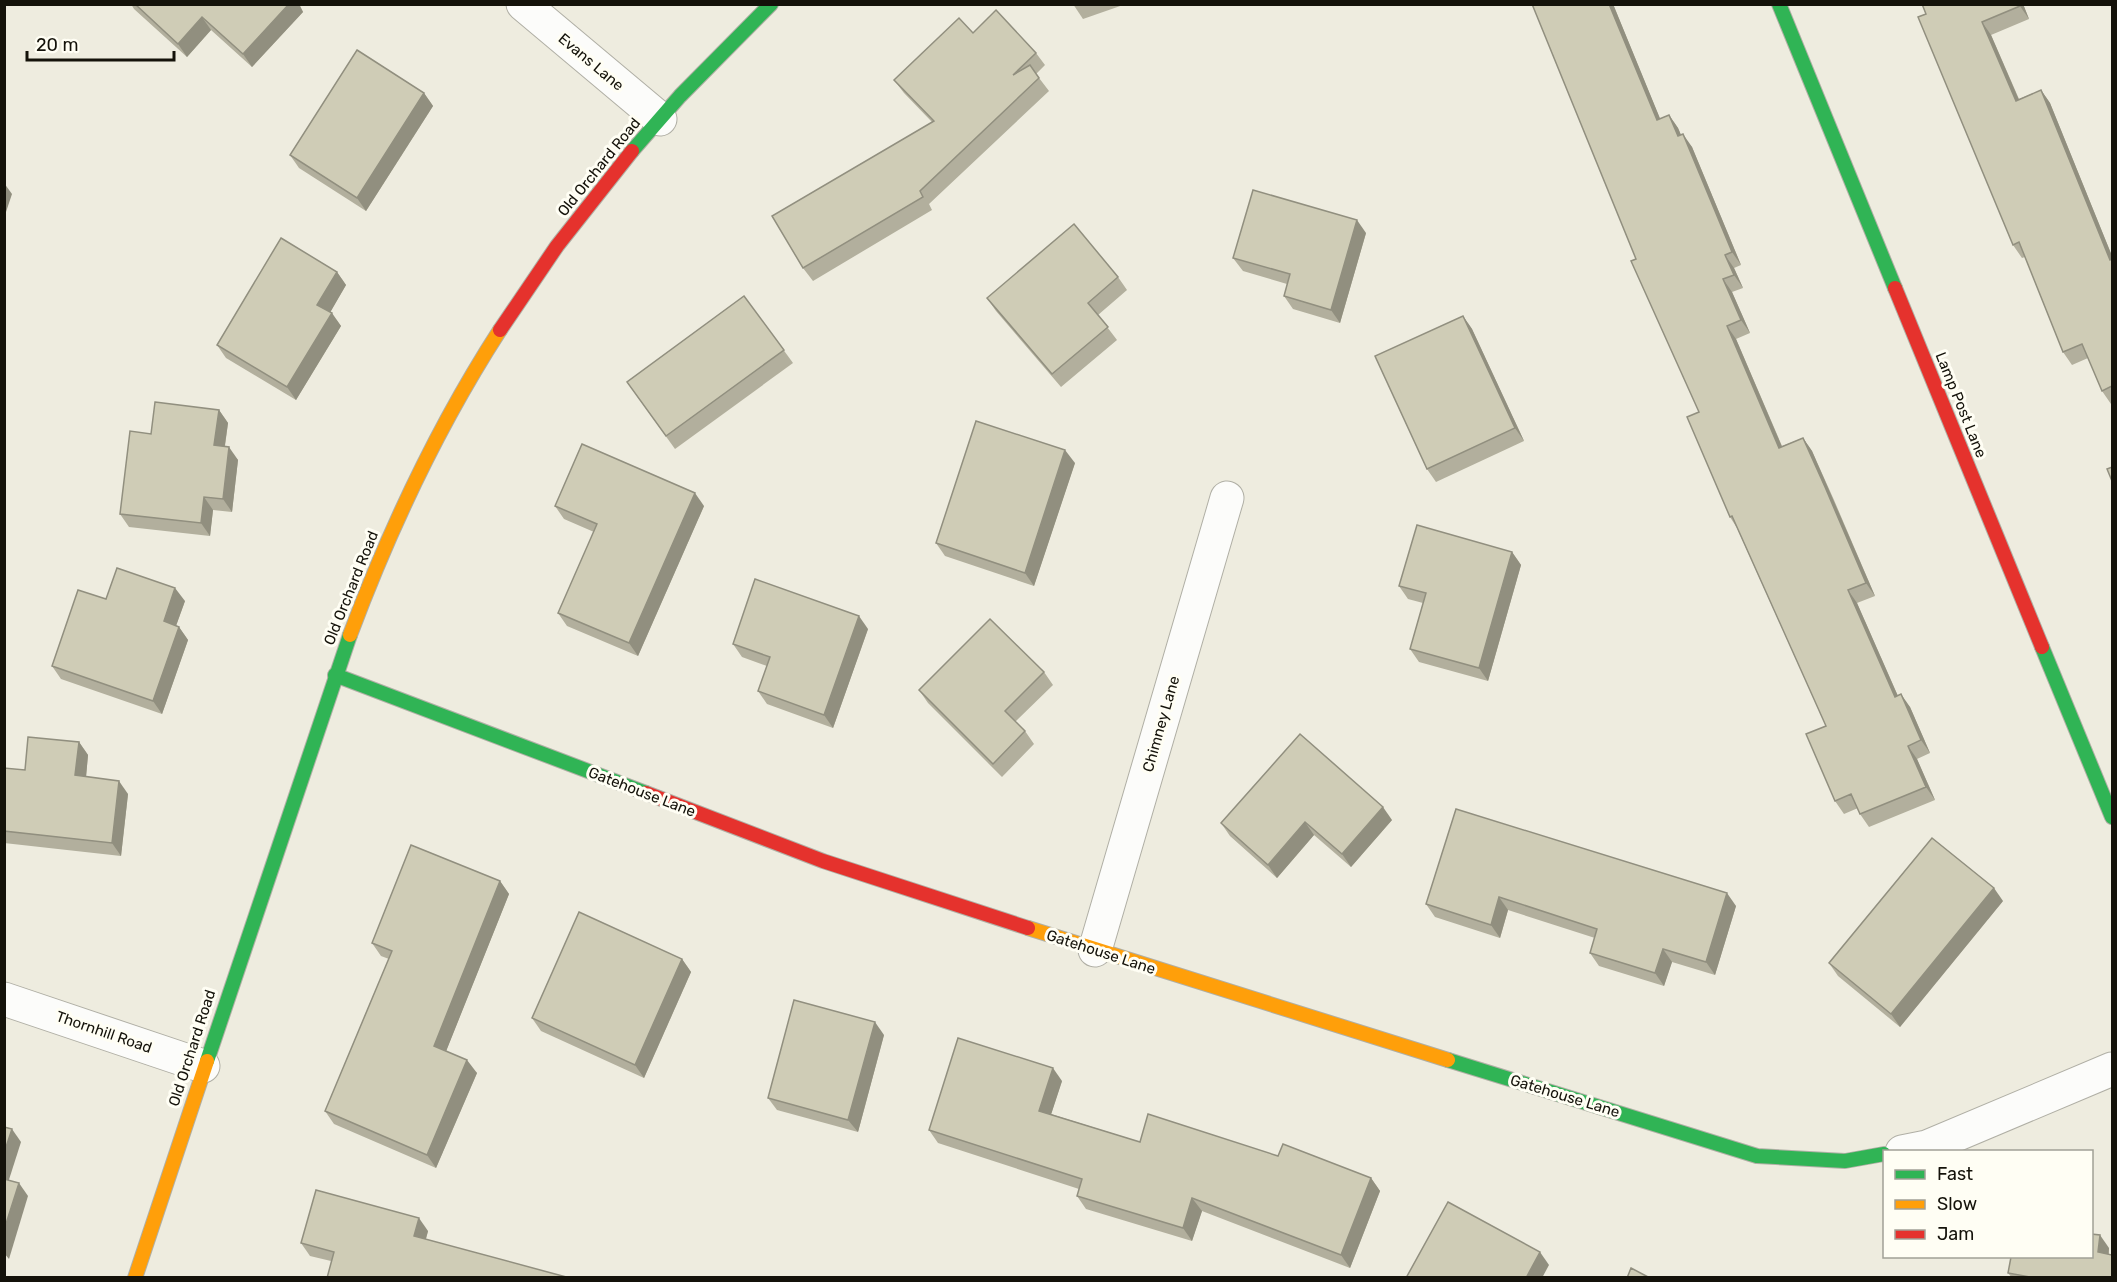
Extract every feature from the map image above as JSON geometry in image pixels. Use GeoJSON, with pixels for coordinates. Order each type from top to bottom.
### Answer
{"type":"FeatureCollection","features":[{"type":"Feature","properties":{"kind":"street","name":"Evans Lane"},"geometry":{"type":"LineString","coordinates":[[523,4],[660,119]]}},
{"type":"Feature","properties":{"kind":"street","name":"Old Orchard Road"},"geometry":{"type":"LineString","coordinates":[[135,1278],[203,1066],[368,584],[451,410],[500,328],[556,246],[615,169],[771,4]]}},
{"type":"Feature","properties":{"kind":"street","name":"Lamp Post Lane"},"geometry":{"type":"LineString","coordinates":[[1779,4],[2112,818]]}},
{"type":"Feature","properties":{"kind":"street","name":"Chimney Lane"},"geometry":{"type":"LineString","coordinates":[[1095,950],[1227,498]]}},
{"type":"Feature","properties":{"kind":"street","name":"Gatehouse Lane"},"geometry":{"type":"LineString","coordinates":[[335,675],[823,861],[1095,950],[1757,1156],[1845,1161],[1883,1155]]}},
{"type":"Feature","properties":{"kind":"street","name":"Thornhill Road"},"geometry":{"type":"LineString","coordinates":[[4,999],[203,1066]]}},
{"type":"Feature","properties":{"kind":"street"},"geometry":{"type":"LineString","coordinates":[[1912,1150],[1927,1147],[2112,1069]]}},
{"type":"Feature","properties":{"kind":"building"},"geometry":{"type":"Polygon","coordinates":[[[135,4],[289,4],[243,54],[202,17],[178,44],[135,4]]]}},
{"type":"Feature","properties":{"kind":"building"},"geometry":{"type":"Polygon","coordinates":[[[1532,4],[1609,4],[1657,120],[1669,115],[1678,136],[1683,134],[1732,252],[1725,255],[1734,275],[1723,279],[1741,320],[1727,326],[1779,448],[1803,438],[1825,487],[1866,583],[1848,590],[1895,697],[1901,694],[1921,740],[1908,746],[1926,787],[1860,814],[1851,794],[1835,801],[1806,734],[1826,726],[1732,516],[1730,517],[1687,417],[1699,412],[1631,261],[1636,259],[1532,4]]]}},
{"type":"Feature","properties":{"kind":"building"},"geometry":{"type":"Polygon","coordinates":[[[1922,4],[2019,4],[2020,6],[1982,22],[2016,101],[2041,90],[2110,260],[2112,259],[2112,386],[2102,391],[2082,344],[2063,352],[2019,242],[2013,245],[1918,17],[1926,14],[1922,4]]]}},
{"type":"Feature","properties":{"kind":"building"},"geometry":{"type":"Polygon","coordinates":[[[996,10],[1036,53],[1013,75],[1030,65],[1039,78],[920,191],[923,197],[803,268],[772,216],[934,121],[894,80],[959,18],[973,33],[996,10]]]}},
{"type":"Feature","properties":{"kind":"building"},"geometry":{"type":"Polygon","coordinates":[[[357,50],[424,93],[357,198],[290,155],[357,50]]]}},
{"type":"Feature","properties":{"kind":"building"},"geometry":{"type":"Polygon","coordinates":[[[1253,190],[1357,220],[1331,310],[1284,296],[1290,274],[1233,258],[1253,190]]]}},
{"type":"Feature","properties":{"kind":"building"},"geometry":{"type":"Polygon","coordinates":[[[1074,224],[1118,277],[1088,303],[1108,327],[1052,374],[987,298],[1074,224]]]}},
{"type":"Feature","properties":{"kind":"building"},"geometry":{"type":"Polygon","coordinates":[[[281,238],[337,272],[317,305],[332,313],[287,387],[217,345],[281,238]]]}},
{"type":"Feature","properties":{"kind":"building"},"geometry":{"type":"Polygon","coordinates":[[[744,296],[784,350],[666,436],[627,382],[744,296]]]}},
{"type":"Feature","properties":{"kind":"building"},"geometry":{"type":"Polygon","coordinates":[[[1463,316],[1515,428],[1427,469],[1375,356],[1463,316]]]}},
{"type":"Feature","properties":{"kind":"building"},"geometry":{"type":"Polygon","coordinates":[[[155,402],[219,410],[214,445],[229,447],[223,499],[204,497],[201,523],[120,514],[130,431],[151,434],[155,402]]]}},
{"type":"Feature","properties":{"kind":"building"},"geometry":{"type":"Polygon","coordinates":[[[976,421],[1065,450],[1025,573],[936,543],[976,421]]]}},
{"type":"Feature","properties":{"kind":"building"},"geometry":{"type":"Polygon","coordinates":[[[582,444],[695,493],[629,643],[558,613],[597,524],[555,506],[582,444]]]}},
{"type":"Feature","properties":{"kind":"building"},"geometry":{"type":"Polygon","coordinates":[[[2112,467],[2112,481],[2107,469],[2112,467]]]}},
{"type":"Feature","properties":{"kind":"building"},"geometry":{"type":"Polygon","coordinates":[[[1417,525],[1512,552],[1479,668],[1410,649],[1426,593],[1399,586],[1417,525]]]}},
{"type":"Feature","properties":{"kind":"building"},"geometry":{"type":"Polygon","coordinates":[[[117,568],[175,588],[164,621],[179,627],[153,701],[52,666],[78,590],[106,599],[117,568]]]}},
{"type":"Feature","properties":{"kind":"building"},"geometry":{"type":"Polygon","coordinates":[[[755,579],[859,616],[824,715],[758,691],[770,657],[733,644],[755,579]]]}},
{"type":"Feature","properties":{"kind":"building"},"geometry":{"type":"Polygon","coordinates":[[[990,619],[1044,672],[1005,711],[1025,731],[993,764],[919,690],[990,619]]]}},
{"type":"Feature","properties":{"kind":"building"},"geometry":{"type":"Polygon","coordinates":[[[1300,734],[1383,807],[1342,854],[1305,822],[1268,865],[1221,823],[1300,734]]]}},
{"type":"Feature","properties":{"kind":"building"},"geometry":{"type":"Polygon","coordinates":[[[28,737],[79,742],[75,775],[119,781],[112,843],[4,831],[4,768],[25,770],[28,737]]]}},
{"type":"Feature","properties":{"kind":"building"},"geometry":{"type":"Polygon","coordinates":[[[1456,809],[1727,893],[1706,962],[1663,949],[1655,973],[1590,953],[1597,929],[1499,897],[1491,925],[1426,904],[1456,809]]]}},
{"type":"Feature","properties":{"kind":"building"},"geometry":{"type":"Polygon","coordinates":[[[1932,838],[1994,888],[1891,1014],[1829,963],[1932,838]]]}},
{"type":"Feature","properties":{"kind":"building"},"geometry":{"type":"Polygon","coordinates":[[[411,845],[500,881],[434,1046],[467,1060],[427,1155],[325,1111],[392,951],[372,943],[411,845]]]}},
{"type":"Feature","properties":{"kind":"building"},"geometry":{"type":"Polygon","coordinates":[[[579,912],[682,959],[635,1065],[532,1018],[579,912]]]}},
{"type":"Feature","properties":{"kind":"building"},"geometry":{"type":"Polygon","coordinates":[[[794,1000],[875,1022],[848,1120],[768,1098],[794,1000]]]}},
{"type":"Feature","properties":{"kind":"building"},"geometry":{"type":"Polygon","coordinates":[[[958,1038],[1053,1068],[1039,1111],[1140,1142],[1148,1114],[1278,1156],[1283,1144],[1371,1178],[1341,1255],[1192,1198],[1183,1228],[1077,1196],[1082,1179],[929,1130],[958,1038]]]}},
{"type":"Feature","properties":{"kind":"building"},"geometry":{"type":"Polygon","coordinates":[[[4,1127],[12,1129],[4,1153],[4,1127]]]}},
{"type":"Feature","properties":{"kind":"building"},"geometry":{"type":"Polygon","coordinates":[[[4,1179],[19,1183],[4,1230],[4,1179]]]}},
{"type":"Feature","properties":{"kind":"building"},"geometry":{"type":"Polygon","coordinates":[[[316,1190],[419,1218],[414,1236],[570,1278],[327,1278],[334,1252],[301,1243],[316,1190]]]}},
{"type":"Feature","properties":{"kind":"building"},"geometry":{"type":"Polygon","coordinates":[[[1448,1202],[1540,1252],[1526,1278],[1406,1278],[1448,1202]]]}},
{"type":"Feature","properties":{"kind":"building"},"geometry":{"type":"Polygon","coordinates":[[[2093,1234],[2100,1235],[2098,1252],[2112,1255],[2112,1278],[2036,1278],[2008,1273],[2011,1258],[2093,1258],[2093,1234]]]}},
{"type":"Feature","properties":{"kind":"building"},"geometry":{"type":"Polygon","coordinates":[[[1631,1268],[1650,1278],[1627,1278],[1631,1268]]]}},
{"type":"Feature","properties":{"kind":"traffic: fast"},"geometry":{"type":"LineString","coordinates":[[632,151],[680,96],[771,4]]}},
{"type":"Feature","properties":{"kind":"traffic: fast"},"geometry":{"type":"LineString","coordinates":[[1779,4],[1895,288]]}},
{"type":"Feature","properties":{"kind":"traffic: fast"},"geometry":{"type":"LineString","coordinates":[[207,1061],[350,635]]}},
{"type":"Feature","properties":{"kind":"traffic: fast"},"geometry":{"type":"LineString","coordinates":[[2042,647],[2112,817]]}},
{"type":"Feature","properties":{"kind":"traffic: fast"},"geometry":{"type":"LineString","coordinates":[[335,675],[646,793]]}},
{"type":"Feature","properties":{"kind":"traffic: fast"},"geometry":{"type":"LineString","coordinates":[[1448,1060],[1757,1156],[1845,1161],[1883,1154]]}},
{"type":"Feature","properties":{"kind":"traffic: slow"},"geometry":{"type":"LineString","coordinates":[[350,635],[365,595],[417,478],[456,403],[500,330]]}},
{"type":"Feature","properties":{"kind":"traffic: slow"},"geometry":{"type":"LineString","coordinates":[[1028,928],[1448,1060]]}},
{"type":"Feature","properties":{"kind":"traffic: slow"},"geometry":{"type":"LineString","coordinates":[[135,1278],[207,1061]]}},
{"type":"Feature","properties":{"kind":"traffic: jam"},"geometry":{"type":"LineString","coordinates":[[500,330],[557,246],[632,151]]}},
{"type":"Feature","properties":{"kind":"traffic: jam"},"geometry":{"type":"LineString","coordinates":[[1895,288],[2042,647]]}},
{"type":"Feature","properties":{"kind":"traffic: jam"},"geometry":{"type":"LineString","coordinates":[[646,793],[823,861],[1028,928]]}}]}
